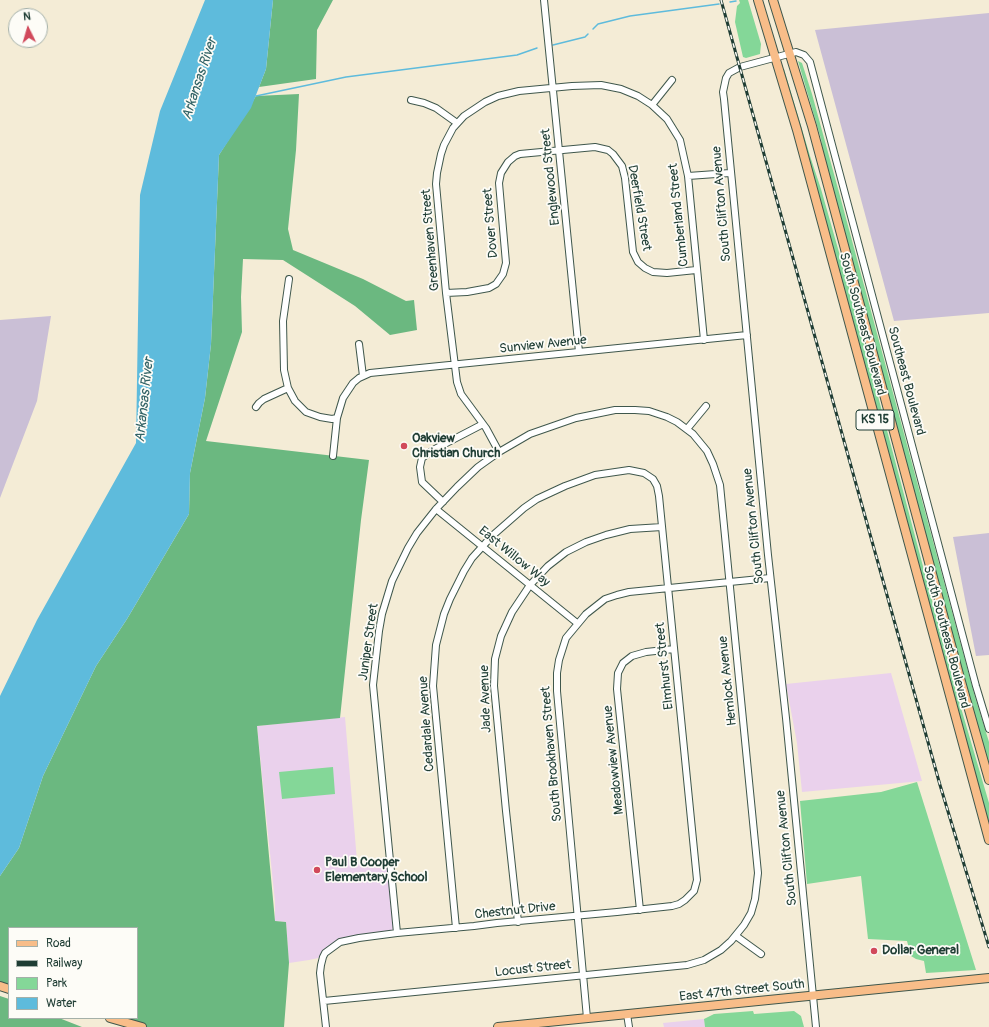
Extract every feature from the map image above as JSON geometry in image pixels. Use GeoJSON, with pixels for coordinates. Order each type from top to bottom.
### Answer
{"type":"FeatureCollection","features":[{"type":"Feature","properties":{"kind":"main road","name":"South Southeast Boulevard"},"geometry":{"type":"LineString","coordinates":[[758,0],[806,161],[989,840]]}},
{"type":"Feature","properties":{"kind":"main road","name":"South Southeast Boulevard"},"geometry":{"type":"LineString","coordinates":[[773,0],[812,126],[960,678],[989,780]]}},
{"type":"Feature","properties":{"kind":"main road","name":"East 47th Street South"},"geometry":{"type":"LineString","coordinates":[[498,1027],[989,978]]}},
{"type":"Feature","properties":{"kind":"main road"},"geometry":{"type":"LineString","coordinates":[[114,1019],[142,1027]]}},
{"type":"Feature","properties":{"kind":"street","name":"Englewood Street"},"geometry":{"type":"LineString","coordinates":[[544,0],[579,352]]}},
{"type":"Feature","properties":{"kind":"street","name":"South Clifton Avenue"},"geometry":{"type":"LineString","coordinates":[[790,53],[740,66],[729,73],[726,78],[723,92],[770,578],[786,718],[816,1027]]}},
{"type":"Feature","properties":{"kind":"street","name":"Southeast Boulevard"},"geometry":{"type":"LineString","coordinates":[[790,53],[800,53],[810,62],[989,729]]}},
{"type":"Feature","properties":{"kind":"street"},"geometry":{"type":"LineString","coordinates":[[652,105],[672,80]]}},
{"type":"Feature","properties":{"kind":"street","name":"Cumberland Street"},"geometry":{"type":"LineString","coordinates":[[553,87],[592,84],[609,86],[627,91],[652,105],[667,119],[678,136],[685,159],[688,176],[704,340]]}},
{"type":"Feature","properties":{"kind":"street","name":"Greenhaven Street"},"geometry":{"type":"LineString","coordinates":[[498,452],[483,424],[461,394],[457,382],[446,293],[437,191],[437,173],[444,145],[457,123],[474,108],[498,96],[519,91],[553,87]]}},
{"type":"Feature","properties":{"kind":"street"},"geometry":{"type":"LineString","coordinates":[[411,100],[436,108],[457,123]]}},
{"type":"Feature","properties":{"kind":"street","name":"Deerfield Street"},"geometry":{"type":"LineString","coordinates":[[559,150],[595,147],[602,148],[614,154],[624,173],[633,252],[638,262],[653,272],[667,273],[696,270]]}},
{"type":"Feature","properties":{"kind":"street","name":"Dover Street"},"geometry":{"type":"LineString","coordinates":[[446,293],[483,290],[496,284],[500,279],[506,263],[499,183],[500,174],[508,162],[516,155],[559,150]]}},
{"type":"Feature","properties":{"kind":"street"},"geometry":{"type":"LineString","coordinates":[[688,176],[730,173]]}},
{"type":"Feature","properties":{"kind":"street"},"geometry":{"type":"LineString","coordinates":[[289,279],[283,327],[284,370],[288,388],[295,401],[306,412],[320,417],[332,419],[337,418],[334,456]]}},
{"type":"Feature","properties":{"kind":"street","name":"Sunview Avenue"},"geometry":{"type":"LineString","coordinates":[[337,418],[343,398],[353,383],[370,373],[747,335]]}},
{"type":"Feature","properties":{"kind":"street"},"geometry":{"type":"LineString","coordinates":[[359,344],[363,376]]}},
{"type":"Feature","properties":{"kind":"street"},"geometry":{"type":"LineString","coordinates":[[256,407],[264,399],[288,388]]}},
{"type":"Feature","properties":{"kind":"street"},"geometry":{"type":"LineString","coordinates":[[687,429],[706,406]]}},
{"type":"Feature","properties":{"kind":"street","name":"Juniper Street"},"geometry":{"type":"LineString","coordinates":[[397,933],[373,695],[374,668],[382,614],[392,581],[400,562],[414,537],[436,509],[478,467],[498,452],[553,425],[588,414],[615,410],[635,410],[654,412],[672,419],[687,429]]}},
{"type":"Feature","properties":{"kind":"street"},"geometry":{"type":"LineString","coordinates":[[443,502],[422,482],[420,467],[422,458],[433,450],[483,424]]}},
{"type":"Feature","properties":{"kind":"street","name":"Hemlock Avenue"},"geometry":{"type":"LineString","coordinates":[[687,429],[707,451],[720,485],[730,583],[758,874],[757,893],[753,906],[744,925],[736,936]]}},
{"type":"Feature","properties":{"kind":"street","name":"Elmhurst Street"},"geometry":{"type":"LineString","coordinates":[[620,470],[636,470],[644,473],[653,479],[658,490],[697,880],[695,887]]}},
{"type":"Feature","properties":{"kind":"street","name":"Cedardale Avenue"},"geometry":{"type":"LineString","coordinates":[[456,928],[434,702],[434,669],[440,630],[450,600],[464,571],[482,546],[513,516],[551,492],[582,479],[620,470]]}},
{"type":"Feature","properties":{"kind":"street","name":"East Willow Way"},"geometry":{"type":"LineString","coordinates":[[436,509],[577,623]]}},
{"type":"Feature","properties":{"kind":"street","name":"Jade Avenue"},"geometry":{"type":"LineString","coordinates":[[518,922],[503,788],[494,671],[497,649],[506,624],[520,598],[530,585],[552,562],[566,552],[586,542],[619,531],[662,527]]}},
{"type":"Feature","properties":{"kind":"street","name":"South Brookhaven Street"},"geometry":{"type":"LineString","coordinates":[[587,1018],[556,682],[561,651],[566,638],[586,614],[605,599],[629,592],[770,578]]}},
{"type":"Feature","properties":{"kind":"street","name":"Meadowview Avenue"},"geometry":{"type":"LineString","coordinates":[[640,910],[618,689],[618,673],[623,663],[632,656],[646,652],[674,650]]}},
{"type":"Feature","properties":{"kind":"street","name":"Chestnut Drive"},"geometry":{"type":"LineString","coordinates":[[324,1001],[320,973],[323,957],[332,947],[340,942],[397,933],[672,906],[680,904],[691,895],[695,887]]}},
{"type":"Feature","properties":{"kind":"street"},"geometry":{"type":"LineString","coordinates":[[736,936],[761,954]]}},
{"type":"Feature","properties":{"kind":"street","name":"Locust Street"},"geometry":{"type":"LineString","coordinates":[[324,1001],[692,964],[716,954],[736,936]]}},
{"type":"Feature","properties":{"kind":"street"},"geometry":{"type":"LineString","coordinates":[[324,1001],[326,1027]]}},
{"type":"Feature","properties":{"kind":"street"},"geometry":{"type":"LineString","coordinates":[[627,1014],[629,1027]]}},
{"type":"Feature","properties":{"kind":"shaded area"},"geometry":{"type":"Polygon","coordinates":[[[989,13],[989,313],[894,321],[815,30],[989,13]]]}},
{"type":"Feature","properties":{"kind":"shaded area"},"geometry":{"type":"Polygon","coordinates":[[[51,316],[37,401],[0,498],[0,320],[51,316]]]}},
{"type":"Feature","properties":{"kind":"shaded area"},"geometry":{"type":"Polygon","coordinates":[[[989,533],[989,655],[976,656],[953,537],[989,533]]]}},
{"type":"Feature","properties":{"kind":"shaded area"},"geometry":{"type":"Polygon","coordinates":[[[891,673],[922,781],[802,792],[797,743],[786,684],[891,673]]]}},
{"type":"Feature","properties":{"kind":"shaded area"},"geometry":{"type":"Polygon","coordinates":[[[345,717],[357,861],[390,858],[397,933],[348,940],[323,957],[289,963],[286,922],[275,921],[275,902],[257,726],[345,717]]]}},
{"type":"Feature","properties":{"kind":"shaded area"},"geometry":{"type":"Polygon","coordinates":[[[704,1019],[705,1027],[664,1027],[663,1023],[704,1019]]]}},
{"type":"Feature","properties":{"kind":"green space"},"geometry":{"type":"Polygon","coordinates":[[[273,0],[333,0],[317,30],[316,79],[259,87],[266,69],[273,0]]]}},
{"type":"Feature","properties":{"kind":"green space"},"geometry":{"type":"Polygon","coordinates":[[[739,0],[748,0],[761,44],[760,54],[746,58],[743,57],[735,22],[737,6],[740,3],[739,0]]]}},
{"type":"Feature","properties":{"kind":"green space"},"geometry":{"type":"Polygon","coordinates":[[[798,61],[802,63],[812,94],[975,697],[989,742],[989,769],[824,158],[821,139],[798,61]]]}},
{"type":"Feature","properties":{"kind":"green space"},"geometry":{"type":"Polygon","coordinates":[[[784,69],[821,189],[852,298],[956,691],[989,803],[989,824],[980,796],[784,77],[784,69]]]}},
{"type":"Feature","properties":{"kind":"green space"},"geometry":{"type":"Polygon","coordinates":[[[299,94],[296,150],[288,229],[293,250],[363,279],[406,301],[414,300],[417,330],[390,335],[355,306],[283,260],[243,259],[241,297],[242,332],[206,441],[369,460],[361,520],[340,718],[257,726],[275,921],[286,922],[289,963],[284,1027],[145,1027],[114,1019],[138,1019],[138,927],[8,927],[8,989],[0,986],[0,876],[19,848],[43,776],[96,666],[127,619],[189,514],[190,473],[205,398],[211,344],[219,155],[256,96],[299,94]]]}},
{"type":"Feature","properties":{"kind":"green space"},"geometry":{"type":"Polygon","coordinates":[[[333,767],[335,794],[282,799],[279,772],[333,767]]]}},
{"type":"Feature","properties":{"kind":"green space"},"geometry":{"type":"Polygon","coordinates":[[[917,782],[976,970],[926,973],[924,961],[911,956],[907,941],[868,939],[861,876],[807,884],[800,801],[881,792],[917,782]]]}},
{"type":"Feature","properties":{"kind":"green space"},"geometry":{"type":"Polygon","coordinates":[[[0,996],[8,999],[8,1019],[62,1019],[82,1027],[0,1027],[0,996]]]}},
{"type":"Feature","properties":{"kind":"green space"},"geometry":{"type":"Polygon","coordinates":[[[753,1011],[754,1014],[794,1011],[801,1016],[804,1027],[705,1027],[704,1019],[714,1014],[753,1011]]]}},
{"type":"Feature","properties":{"kind":"water","name":"Arkansas River"},"geometry":{"type":"Polygon","coordinates":[[[205,0],[273,0],[266,69],[251,108],[219,155],[211,344],[205,398],[190,473],[189,514],[127,619],[96,666],[43,776],[19,848],[0,876],[0,696],[37,620],[136,443],[140,195],[160,111],[205,0]]]}},
{"type":"Feature","properties":{"kind":"waterway"},"geometry":{"type":"LineString","coordinates":[[730,2],[736,1]]}},
{"type":"Feature","properties":{"kind":"waterway"},"geometry":{"type":"LineString","coordinates":[[593,29],[598,24],[630,16],[719,4]]}},
{"type":"Feature","properties":{"kind":"waterway"},"geometry":{"type":"LineString","coordinates":[[553,45],[585,37],[588,34]]}},
{"type":"Feature","properties":{"kind":"waterway"},"geometry":{"type":"LineString","coordinates":[[256,96],[346,77],[517,55],[537,48]]}},
{"type":"Feature","properties":{"kind":"railway"},"geometry":{"type":"LineString","coordinates":[[721,0],[940,785],[989,947]]}},
{"type":"Feature","properties":{"kind":"place","name":"Oakview Christian Church"},"geometry":{"type":"Point","coordinates":[404,446]}},
{"type":"Feature","properties":{"kind":"place","name":"Paul B Cooper Elementary School"},"geometry":{"type":"Point","coordinates":[317,870]}},
{"type":"Feature","properties":{"kind":"place","name":"Dollar General"},"geometry":{"type":"Point","coordinates":[874,951]}}]}
